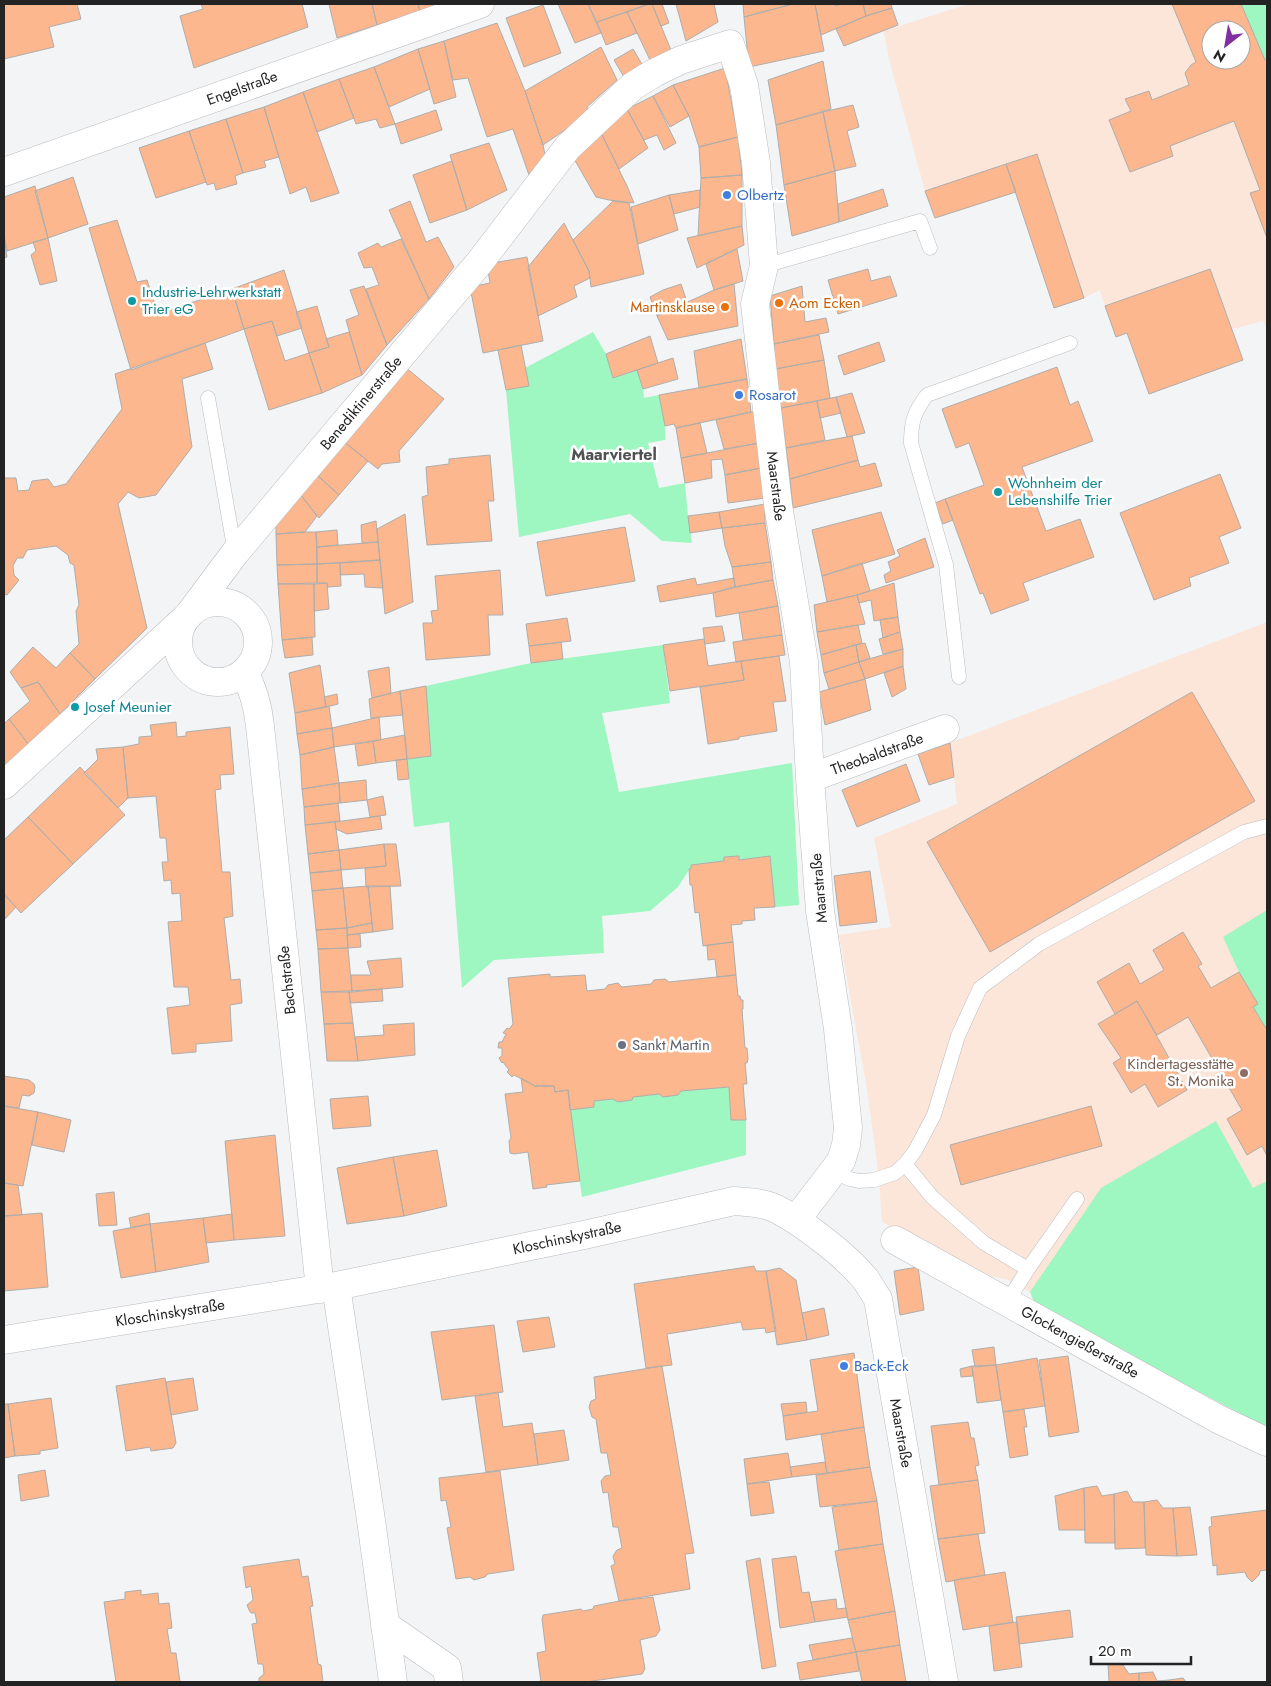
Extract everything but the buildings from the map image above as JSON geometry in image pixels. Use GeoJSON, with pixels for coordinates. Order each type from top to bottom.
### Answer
{"type":"FeatureCollection","features":[{"type":"Feature","properties":{"kind":"street","name":"Engelstraße"},"geometry":{"type":"LineString","coordinates":[[4,172],[480,4]]}},
{"type":"Feature","properties":{"kind":"street","name":"Maarstraße"},"geometry":{"type":"LineString","coordinates":[[730,44],[744,85],[753,131],[764,266],[755,304],[778,505],[804,662],[820,911],[838,1028],[848,1128],[844,1152],[834,1172],[796,1220],[842,1256],[866,1280],[878,1299],[944,1682]]}},
{"type":"Feature","properties":{"kind":"street","name":"Benediktinerstraße"},"geometry":{"type":"LineString","coordinates":[[4,785],[188,616],[235,553],[473,270],[568,148],[633,86],[681,60],[730,44]]}},
{"type":"Feature","properties":{"kind":"street"},"geometry":{"type":"LineString","coordinates":[[219,602],[236,606],[245,612],[255,626],[259,643],[255,660],[244,673],[229,681],[218,683],[207,681],[192,673],[181,659],[178,648],[180,631],[188,616],[202,606],[219,602]]}},
{"type":"Feature","properties":{"kind":"street","name":"Bachstraße"},"geometry":{"type":"LineString","coordinates":[[244,673],[250,683],[260,726],[328,1288]]}},
{"type":"Feature","properties":{"kind":"street","name":"Theobaldstraße"},"geometry":{"type":"LineString","coordinates":[[810,778],[945,729]]}},
{"type":"Feature","properties":{"kind":"street","name":"Kloschinskystraße"},"geometry":{"type":"LineString","coordinates":[[4,1340],[328,1288],[584,1235],[734,1201],[753,1202],[770,1206],[796,1220]]}},
{"type":"Feature","properties":{"kind":"street","name":"Glockengießerstraße"},"geometry":{"type":"LineString","coordinates":[[894,1240],[1218,1419],[1267,1442]]}},
{"type":"Feature","properties":{"kind":"street"},"geometry":{"type":"LineString","coordinates":[[328,1288],[372,1526],[393,1682]]}},
{"type":"Feature","properties":{"kind":"street"},"geometry":{"type":"LineString","coordinates":[[385,1625],[447,1668],[449,1682]]}},
{"type":"Feature","properties":{"kind":"lane"},"geometry":{"type":"LineString","coordinates":[[764,266],[920,221],[930,248]]}},
{"type":"Feature","properties":{"kind":"lane"},"geometry":{"type":"LineString","coordinates":[[959,677],[946,565],[911,443],[911,430],[916,408],[927,395],[1070,342]]}},
{"type":"Feature","properties":{"kind":"lane"},"geometry":{"type":"LineString","coordinates":[[208,398],[235,553]]}},
{"type":"Feature","properties":{"kind":"lane"},"geometry":{"type":"LineString","coordinates":[[834,1172],[850,1180],[874,1180],[895,1173],[905,1164],[915,1151],[934,1115],[958,1036],[980,988],[1039,944],[1244,832],[1267,826]]}},
{"type":"Feature","properties":{"kind":"lane"},"geometry":{"type":"LineString","coordinates":[[905,1164],[932,1197],[984,1244],[1028,1269]]}},
{"type":"Feature","properties":{"kind":"lane"},"geometry":{"type":"LineString","coordinates":[[1008,1302],[1028,1269],[1077,1199]]}},
{"type":"Feature","properties":{"kind":"shaded area"},"geometry":{"type":"Polygon","coordinates":[[[968,4],[1267,4],[1267,330],[1263,321],[1233,329],[1210,269],[1105,306],[1100,290],[1084,298],[1036,154],[925,191],[889,59],[884,31],[968,4]]]}},
{"type":"Feature","properties":{"kind":"shaded area"},"geometry":{"type":"Polygon","coordinates":[[[1267,622],[1267,1425],[1263,1426],[1035,1304],[1030,1292],[1006,1279],[986,1275],[882,1222],[879,1177],[867,1089],[839,935],[891,927],[874,838],[957,804],[950,743],[1267,622]]]}},
{"type":"Feature","properties":{"kind":"green space"},"geometry":{"type":"Polygon","coordinates":[[[1241,4],[1267,4],[1267,59],[1265,60],[1251,27],[1251,20],[1248,20],[1241,4]]]}},
{"type":"Feature","properties":{"kind":"green space"},"geometry":{"type":"Polygon","coordinates":[[[593,332],[606,354],[613,378],[637,370],[644,398],[659,395],[665,426],[665,440],[648,443],[659,488],[685,483],[692,543],[662,541],[630,514],[519,537],[506,390],[529,386],[525,368],[593,332]]]}},
{"type":"Feature","properties":{"kind":"green space"},"geometry":{"type":"Polygon","coordinates":[[[663,645],[670,703],[602,713],[619,792],[792,763],[799,905],[775,907],[770,856],[739,860],[738,856],[724,857],[724,861],[691,865],[691,869],[678,887],[650,911],[602,916],[604,953],[494,960],[462,988],[449,822],[414,827],[407,759],[431,755],[426,686],[531,663],[663,645]]]}},
{"type":"Feature","properties":{"kind":"green space"},"geometry":{"type":"Polygon","coordinates":[[[1267,910],[1266,1030],[1253,1007],[1258,1004],[1239,972],[1223,937],[1267,910]]]}},
{"type":"Feature","properties":{"kind":"green space"},"geometry":{"type":"Polygon","coordinates":[[[729,1087],[731,1120],[746,1120],[746,1155],[582,1197],[570,1110],[594,1107],[594,1101],[613,1099],[618,1102],[631,1100],[633,1097],[659,1094],[663,1097],[678,1095],[681,1091],[729,1087]]]}},
{"type":"Feature","properties":{"kind":"green space"},"geometry":{"type":"Polygon","coordinates":[[[1216,1121],[1253,1188],[1267,1181],[1267,1425],[1263,1426],[1035,1304],[1030,1292],[1101,1188],[1216,1121]]]}},
{"type":"Feature","properties":{"kind":"place","name":"Olbertz"},"geometry":{"type":"Point","coordinates":[727,195]}},
{"type":"Feature","properties":{"kind":"place","name":"Industrie-Lehrwerkstatt Trier eG"},"geometry":{"type":"Point","coordinates":[132,301]}},
{"type":"Feature","properties":{"kind":"place","name":"Aom Ecken"},"geometry":{"type":"Point","coordinates":[779,303]}},
{"type":"Feature","properties":{"kind":"place","name":"Martinsklause"},"geometry":{"type":"Point","coordinates":[725,307]}},
{"type":"Feature","properties":{"kind":"place","name":"Rosarot"},"geometry":{"type":"Point","coordinates":[739,395]}},
{"type":"Feature","properties":{"kind":"place","name":"Wohnheim der Lebenshilfe Trier"},"geometry":{"type":"Point","coordinates":[998,492]}},
{"type":"Feature","properties":{"kind":"place","name":"Josef Meunier"},"geometry":{"type":"Point","coordinates":[75,707]}},
{"type":"Feature","properties":{"kind":"place","name":"Sankt Martin"},"geometry":{"type":"Point","coordinates":[622,1045]}},
{"type":"Feature","properties":{"kind":"place","name":"Kindertagesstätte St. Monika"},"geometry":{"type":"Point","coordinates":[1244,1073]}},
{"type":"Feature","properties":{"kind":"place","name":"Back-Eck"},"geometry":{"type":"Point","coordinates":[844,1366]}},
{"type":"Feature","properties":{"kind":"district","name":"Maarviertel"},"geometry":{"type":"Point","coordinates":[614,454]}}]}
